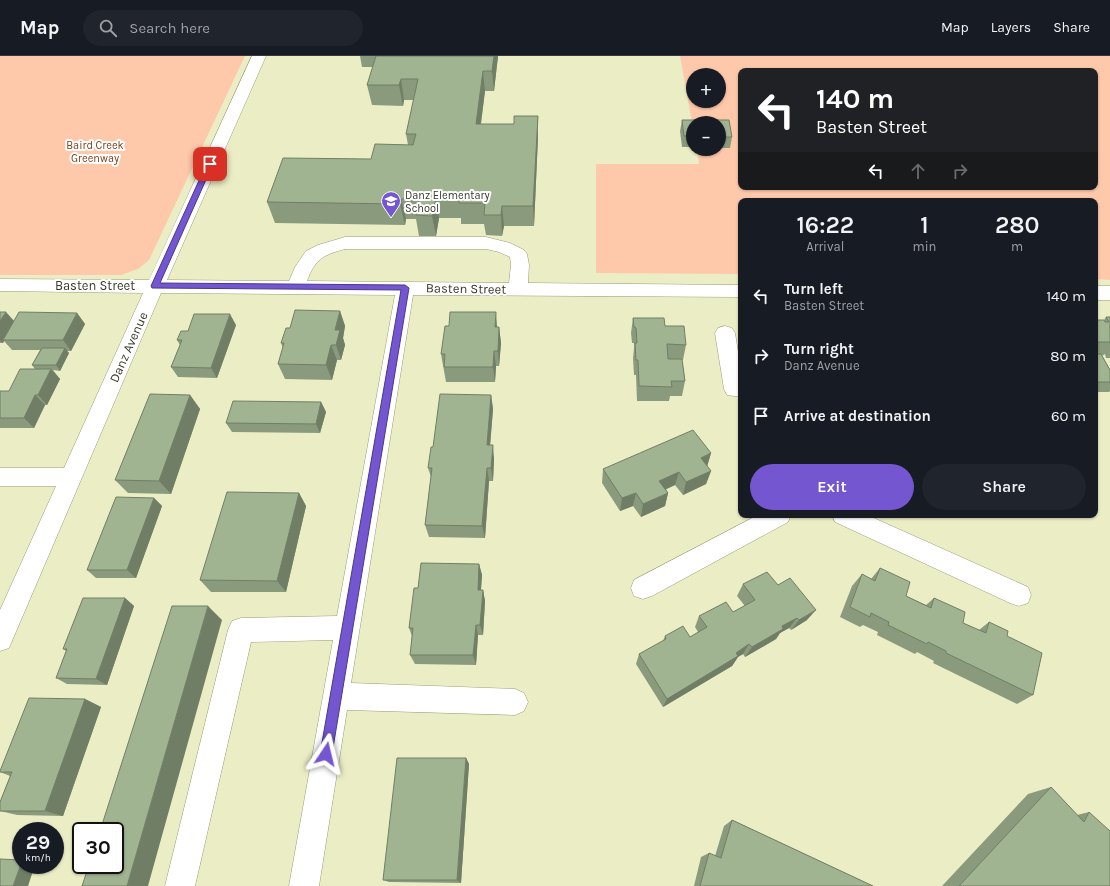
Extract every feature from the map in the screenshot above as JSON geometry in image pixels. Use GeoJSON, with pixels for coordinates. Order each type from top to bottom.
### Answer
{"type":"FeatureCollection","features":[{"type":"Feature","properties":{"kind":"street","name":"Danz Avenue"},"geometry":{"type":"LineString","coordinates":[[0,639],[155,286],[259,56]]}},
{"type":"Feature","properties":{"kind":"street"},"geometry":{"type":"LineString","coordinates":[[296,286],[304,266],[310,256],[324,249],[345,243],[486,243],[504,247],[518,254],[520,265],[518,289]]}},
{"type":"Feature","properties":{"kind":"street","name":"Basten Street"},"geometry":{"type":"LineString","coordinates":[[0,285],[296,286],[738,291]]}},
{"type":"Feature","properties":{"kind":"street"},"geometry":{"type":"LineString","coordinates":[[304,886],[405,288]]}},
{"type":"Feature","properties":{"kind":"street"},"geometry":{"type":"LineString","coordinates":[[1098,293],[1110,293]]}},
{"type":"Feature","properties":{"kind":"street"},"geometry":{"type":"LineString","coordinates":[[725,333],[734,389],[738,389]]}},
{"type":"Feature","properties":{"kind":"street"},"geometry":{"type":"LineString","coordinates":[[0,477],[71,477]]}},
{"type":"Feature","properties":{"kind":"street"},"geometry":{"type":"LineString","coordinates":[[643,588],[774,518]]}},
{"type":"Feature","properties":{"kind":"street"},"geometry":{"type":"LineString","coordinates":[[850,518],[1019,595]]}},
{"type":"Feature","properties":{"kind":"street"},"geometry":{"type":"LineString","coordinates":[[180,886],[241,630],[347,628]]}},
{"type":"Feature","properties":{"kind":"street"},"geometry":{"type":"LineString","coordinates":[[336,696],[515,702]]}},
{"type":"Feature","properties":{"kind":"green space","name":"Baird Creek Greenway"},"geometry":{"type":"Polygon","coordinates":[[[0,56],[245,56],[149,260],[138,269],[121,275],[0,275],[0,56]]]}},
{"type":"Feature","properties":{"kind":"green space"},"geometry":{"type":"Polygon","coordinates":[[[680,56],[1110,56],[1110,280],[1098,279],[1098,198],[738,198],[738,274],[596,273],[596,164],[699,164],[698,156],[726,156],[726,116],[691,116],[689,108],[726,108],[726,68],[686,68],[686,89],[680,56]]]}},
{"type":"Feature","properties":{"kind":"building"},"geometry":{"type":"Polygon","coordinates":[[[376,56],[494,56],[492,71],[483,71],[476,124],[514,124],[514,116],[538,116],[533,206],[502,206],[501,215],[484,215],[485,203],[459,203],[459,198],[436,198],[432,216],[416,215],[419,199],[401,199],[400,204],[267,202],[283,158],[371,159],[375,144],[413,145],[416,134],[406,134],[418,79],[401,79],[399,85],[367,85],[376,56]]]}},
{"type":"Feature","properties":{"kind":"building"},"geometry":{"type":"Polygon","coordinates":[[[682,120],[686,120],[686,136],[684,136],[682,120]]]}},
{"type":"Feature","properties":{"kind":"building"},"geometry":{"type":"Polygon","coordinates":[[[726,120],[729,120],[732,137],[726,137],[726,120]]]}},
{"type":"Feature","properties":{"kind":"building"},"geometry":{"type":"Polygon","coordinates":[[[295,310],[340,311],[335,330],[340,330],[336,345],[331,345],[326,365],[278,364],[284,343],[281,343],[286,328],[290,328],[295,310]]]}},
{"type":"Feature","properties":{"kind":"building"},"geometry":{"type":"Polygon","coordinates":[[[0,312],[6,312],[0,321],[0,312]]]}},
{"type":"Feature","properties":{"kind":"building"},"geometry":{"type":"Polygon","coordinates":[[[19,312],[77,313],[63,340],[3,340],[19,312]]]}},
{"type":"Feature","properties":{"kind":"building"},"geometry":{"type":"Polygon","coordinates":[[[450,312],[496,312],[495,327],[499,327],[498,351],[494,351],[493,367],[444,367],[445,354],[441,354],[445,326],[449,326],[450,312]]]}},
{"type":"Feature","properties":{"kind":"building"},"geometry":{"type":"Polygon","coordinates":[[[194,314],[230,314],[211,368],[171,367],[182,340],[177,340],[181,331],[188,331],[194,314]]]}},
{"type":"Feature","properties":{"kind":"building"},"geometry":{"type":"Polygon","coordinates":[[[1106,317],[1110,317],[1110,342],[1098,342],[1098,320],[1109,322],[1106,317]]]}},
{"type":"Feature","properties":{"kind":"building"},"geometry":{"type":"Polygon","coordinates":[[[633,318],[664,318],[665,326],[684,326],[686,345],[667,344],[668,359],[682,359],[685,381],[671,381],[672,387],[639,386],[638,360],[636,360],[635,343],[637,343],[636,328],[634,327],[633,318]]]}},
{"type":"Feature","properties":{"kind":"building"},"geometry":{"type":"Polygon","coordinates":[[[42,348],[65,348],[56,365],[32,365],[42,348]]]}},
{"type":"Feature","properties":{"kind":"building"},"geometry":{"type":"Polygon","coordinates":[[[1098,354],[1101,354],[1110,370],[1110,382],[1098,382],[1098,354]]]}},
{"type":"Feature","properties":{"kind":"building"},"geometry":{"type":"Polygon","coordinates":[[[20,369],[51,369],[38,395],[35,395],[24,418],[0,418],[0,391],[9,391],[20,369]]]}},
{"type":"Feature","properties":{"kind":"building"},"geometry":{"type":"Polygon","coordinates":[[[150,394],[190,395],[159,481],[115,480],[150,394]]]}},
{"type":"Feature","properties":{"kind":"building"},"geometry":{"type":"Polygon","coordinates":[[[440,394],[491,395],[487,445],[493,445],[491,468],[487,468],[482,526],[425,525],[432,468],[428,468],[431,447],[433,447],[440,394]]]}},
{"type":"Feature","properties":{"kind":"building"},"geometry":{"type":"Polygon","coordinates":[[[233,401],[321,402],[316,424],[226,423],[233,401]]]}},
{"type":"Feature","properties":{"kind":"building"},"geometry":{"type":"Polygon","coordinates":[[[693,430],[711,453],[701,458],[711,471],[686,482],[679,472],[659,481],[668,493],[643,504],[636,493],[622,498],[603,469],[693,430]]]}},
{"type":"Feature","properties":{"kind":"building"},"geometry":{"type":"Polygon","coordinates":[[[227,492],[299,493],[277,581],[200,580],[227,492]]]}},
{"type":"Feature","properties":{"kind":"building"},"geometry":{"type":"Polygon","coordinates":[[[116,497],[154,498],[127,570],[87,570],[116,497]]]}},
{"type":"Feature","properties":{"kind":"building"},"geometry":{"type":"Polygon","coordinates":[[[421,563],[479,564],[478,590],[483,590],[480,625],[476,625],[473,655],[410,655],[413,628],[409,628],[414,588],[418,588],[421,563]]]}},
{"type":"Feature","properties":{"kind":"building"},"geometry":{"type":"Polygon","coordinates":[[[880,568],[910,582],[906,596],[931,608],[934,598],[965,612],[963,623],[986,633],[989,622],[1008,631],[1007,636],[1042,653],[1033,695],[946,653],[946,651],[928,642],[927,644],[888,625],[889,622],[871,613],[870,617],[850,607],[862,574],[875,581],[880,568]]]}},
{"type":"Feature","properties":{"kind":"building"},"geometry":{"type":"Polygon","coordinates":[[[767,572],[778,585],[790,578],[816,610],[799,620],[797,618],[782,626],[783,629],[752,647],[749,644],[736,653],[738,656],[667,699],[639,654],[666,639],[665,636],[683,626],[690,637],[707,627],[699,616],[726,602],[733,612],[755,600],[743,584],[767,572]]]}},
{"type":"Feature","properties":{"kind":"building"},"geometry":{"type":"Polygon","coordinates":[[[83,598],[125,598],[96,679],[56,678],[67,649],[63,649],[83,598]]]}},
{"type":"Feature","properties":{"kind":"building"},"geometry":{"type":"Polygon","coordinates":[[[172,606],[208,606],[127,886],[82,886],[86,874],[124,874],[124,822],[103,822],[172,606]]]}},
{"type":"Feature","properties":{"kind":"building"},"geometry":{"type":"Polygon","coordinates":[[[29,698],[85,699],[45,811],[0,811],[0,802],[12,772],[0,771],[29,698]]]}},
{"type":"Feature","properties":{"kind":"building"},"geometry":{"type":"Polygon","coordinates":[[[397,758],[466,758],[457,880],[383,880],[397,758]]]}},
{"type":"Feature","properties":{"kind":"building"},"geometry":{"type":"Polygon","coordinates":[[[1051,787],[1084,822],[1089,812],[1110,831],[1110,886],[959,886],[1051,787]]]}},
{"type":"Feature","properties":{"kind":"building"},"geometry":{"type":"Polygon","coordinates":[[[732,820],[873,886],[700,886],[709,853],[721,858],[732,820]]]}},
{"type":"Feature","properties":{"kind":"building"},"geometry":{"type":"Polygon","coordinates":[[[0,859],[12,860],[12,874],[17,874],[13,886],[0,886],[0,859]]]}},
{"type":"Feature","properties":{"kind":"place","name":"Danz Elementary School"},"geometry":{"type":"Point","coordinates":[391,218]}},
{"type":"Feature","properties":{"kind":"route"},"geometry":{"type":"LineString","coordinates":[[210,164],[155,286],[405,288],[326,754]]}}]}
